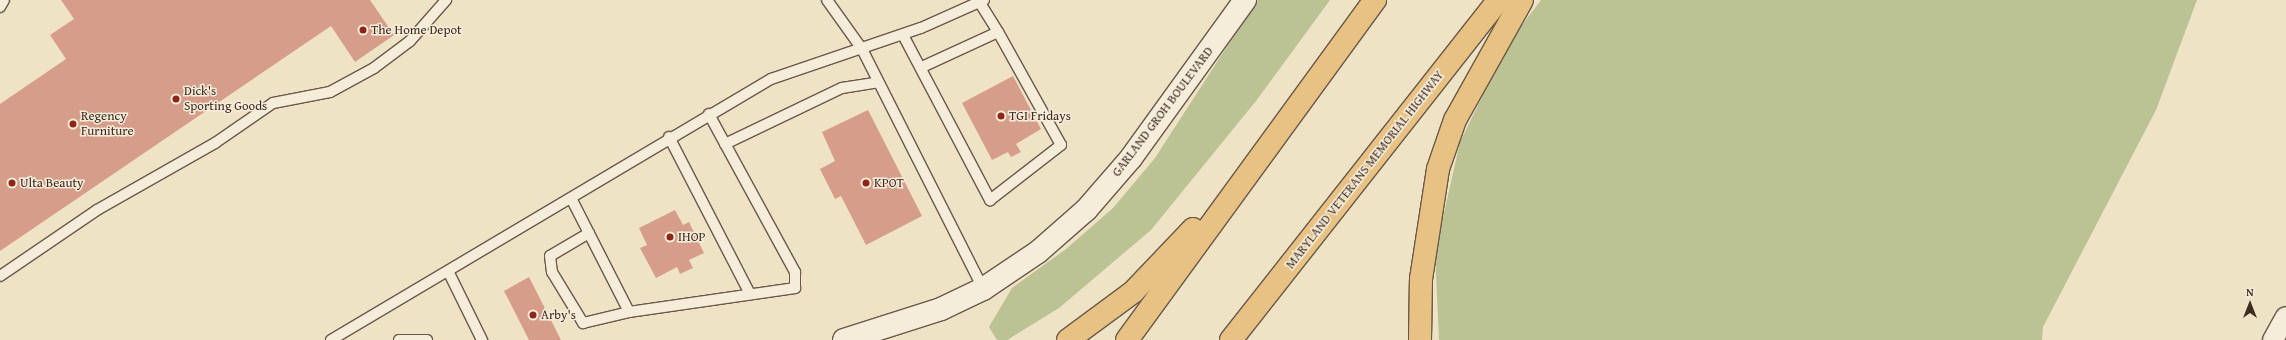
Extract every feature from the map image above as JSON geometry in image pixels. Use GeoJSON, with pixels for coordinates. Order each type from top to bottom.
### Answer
{"type":"FeatureCollection","features":[{"type":"Feature","properties":{"kind":"highway"},"geometry":{"type":"LineString","coordinates":[[1127,340],[1375,0]]}},
{"type":"Feature","properties":{"kind":"highway","name":"MARYLAND VETERANS MEMORIAL HIGHWAY"},"geometry":{"type":"LineString","coordinates":[[1231,340],[1499,0]]}},
{"type":"Feature","properties":{"kind":"highway"},"geometry":{"type":"LineString","coordinates":[[1420,340],[1421,279],[1438,169],[1455,120],[1522,0]]}},
{"type":"Feature","properties":{"kind":"highway"},"geometry":{"type":"LineString","coordinates":[[1068,340],[1133,292],[1169,257],[1304,99]]}},
{"type":"Feature","properties":{"kind":"street","name":"GARLAND GROH BOULEVARD"},"geometry":{"type":"LineString","coordinates":[[844,340],[909,321],[983,288],[1038,252],[1086,210],[1131,158],[1245,0]]}},
{"type":"Feature","properties":{"kind":"street"},"geometry":{"type":"LineString","coordinates":[[2273,340],[2286,317]]}},
{"type":"Feature","properties":{"kind":"lane"},"geometry":{"type":"LineString","coordinates":[[0,8],[4,0]]}},
{"type":"Feature","properties":{"kind":"lane"},"geometry":{"type":"LineString","coordinates":[[0,276],[97,210],[215,143],[273,103],[330,92],[374,68],[410,40],[446,0]]}},
{"type":"Feature","properties":{"kind":"lane"},"geometry":{"type":"LineString","coordinates":[[828,0],[862,49],[983,288]]}},
{"type":"Feature","properties":{"kind":"lane"},"geometry":{"type":"LineString","coordinates":[[331,340],[449,273],[669,138],[771,79],[815,61],[862,49],[903,35],[982,1],[1061,145],[990,200],[922,67],[903,35]]}},
{"type":"Feature","properties":{"kind":"lane"},"geometry":{"type":"LineString","coordinates":[[922,67],[998,32]]}},
{"type":"Feature","properties":{"kind":"lane"},"geometry":{"type":"LineString","coordinates":[[726,144],[842,88],[878,82]]}},
{"type":"Feature","properties":{"kind":"lane"},"geometry":{"type":"LineString","coordinates":[[589,233],[550,256],[552,272],[583,323],[629,312],[795,288],[795,272],[709,114]]}},
{"type":"Feature","properties":{"kind":"lane"},"geometry":{"type":"LineString","coordinates":[[669,138],[750,294]]}},
{"type":"Feature","properties":{"kind":"lane"},"geometry":{"type":"LineString","coordinates":[[571,198],[629,312]]}},
{"type":"Feature","properties":{"kind":"lane"},"geometry":{"type":"LineString","coordinates":[[449,273],[482,340]]}},
{"type":"Feature","properties":{"kind":"lane"},"geometry":{"type":"LineString","coordinates":[[399,340],[427,340]]}},
{"type":"Feature","properties":{"kind":"green space"},"geometry":{"type":"Polygon","coordinates":[[[1257,0],[1330,0],[1256,101],[1151,230],[1059,308],[1007,340],[997,340],[989,327],[1012,288],[1066,249],[1113,208],[1155,158],[1257,0]]]}},
{"type":"Feature","properties":{"kind":"green space"},"geometry":{"type":"Polygon","coordinates":[[[1541,0],[2197,0],[2156,110],[2043,327],[2042,340],[1439,340],[1435,253],[1460,142],[1509,42],[1541,0]]]}},
{"type":"Feature","properties":{"kind":"building"},"geometry":{"type":"Polygon","coordinates":[[[61,0],[370,0],[394,35],[355,62],[331,26],[0,251],[0,104],[66,59],[50,35],[74,19],[61,0]]]}},
{"type":"Feature","properties":{"kind":"building","name":"TGI Fridays"},"geometry":{"type":"Polygon","coordinates":[[[1013,76],[1041,129],[1016,144],[1021,152],[1011,157],[1008,152],[992,160],[962,103],[1013,76]]]}},
{"type":"Feature","properties":{"kind":"building","name":"KPOT"},"geometry":{"type":"Polygon","coordinates":[[[868,110],[922,216],[866,245],[841,196],[835,199],[820,169],[835,161],[822,132],[868,110]]]}},
{"type":"Feature","properties":{"kind":"building","name":"IHOP"},"geometry":{"type":"Polygon","coordinates":[[[675,210],[683,225],[689,222],[704,253],[689,260],[693,268],[680,274],[677,267],[656,278],[640,248],[647,245],[639,228],[675,210]]]}},
{"type":"Feature","properties":{"kind":"building","name":"Arby's"},"geometry":{"type":"Polygon","coordinates":[[[529,277],[561,340],[529,340],[504,291],[529,277]]]}},
{"type":"Feature","properties":{"kind":"place","name":"The Home Depot"},"geometry":{"type":"Point","coordinates":[363,30]}},
{"type":"Feature","properties":{"kind":"place","name":"Dick's Sporting Goods"},"geometry":{"type":"Point","coordinates":[176,99]}},
{"type":"Feature","properties":{"kind":"place","name":"TGI Fridays"},"geometry":{"type":"Point","coordinates":[1001,116]}},
{"type":"Feature","properties":{"kind":"place","name":"Regency Furniture"},"geometry":{"type":"Point","coordinates":[73,124]}},
{"type":"Feature","properties":{"kind":"place","name":"Ulta Beauty"},"geometry":{"type":"Point","coordinates":[12,183]}},
{"type":"Feature","properties":{"kind":"place","name":"KPOT"},"geometry":{"type":"Point","coordinates":[866,183]}},
{"type":"Feature","properties":{"kind":"place","name":"IHOP"},"geometry":{"type":"Point","coordinates":[670,237]}},
{"type":"Feature","properties":{"kind":"place","name":"Arby's"},"geometry":{"type":"Point","coordinates":[533,315]}}]}
